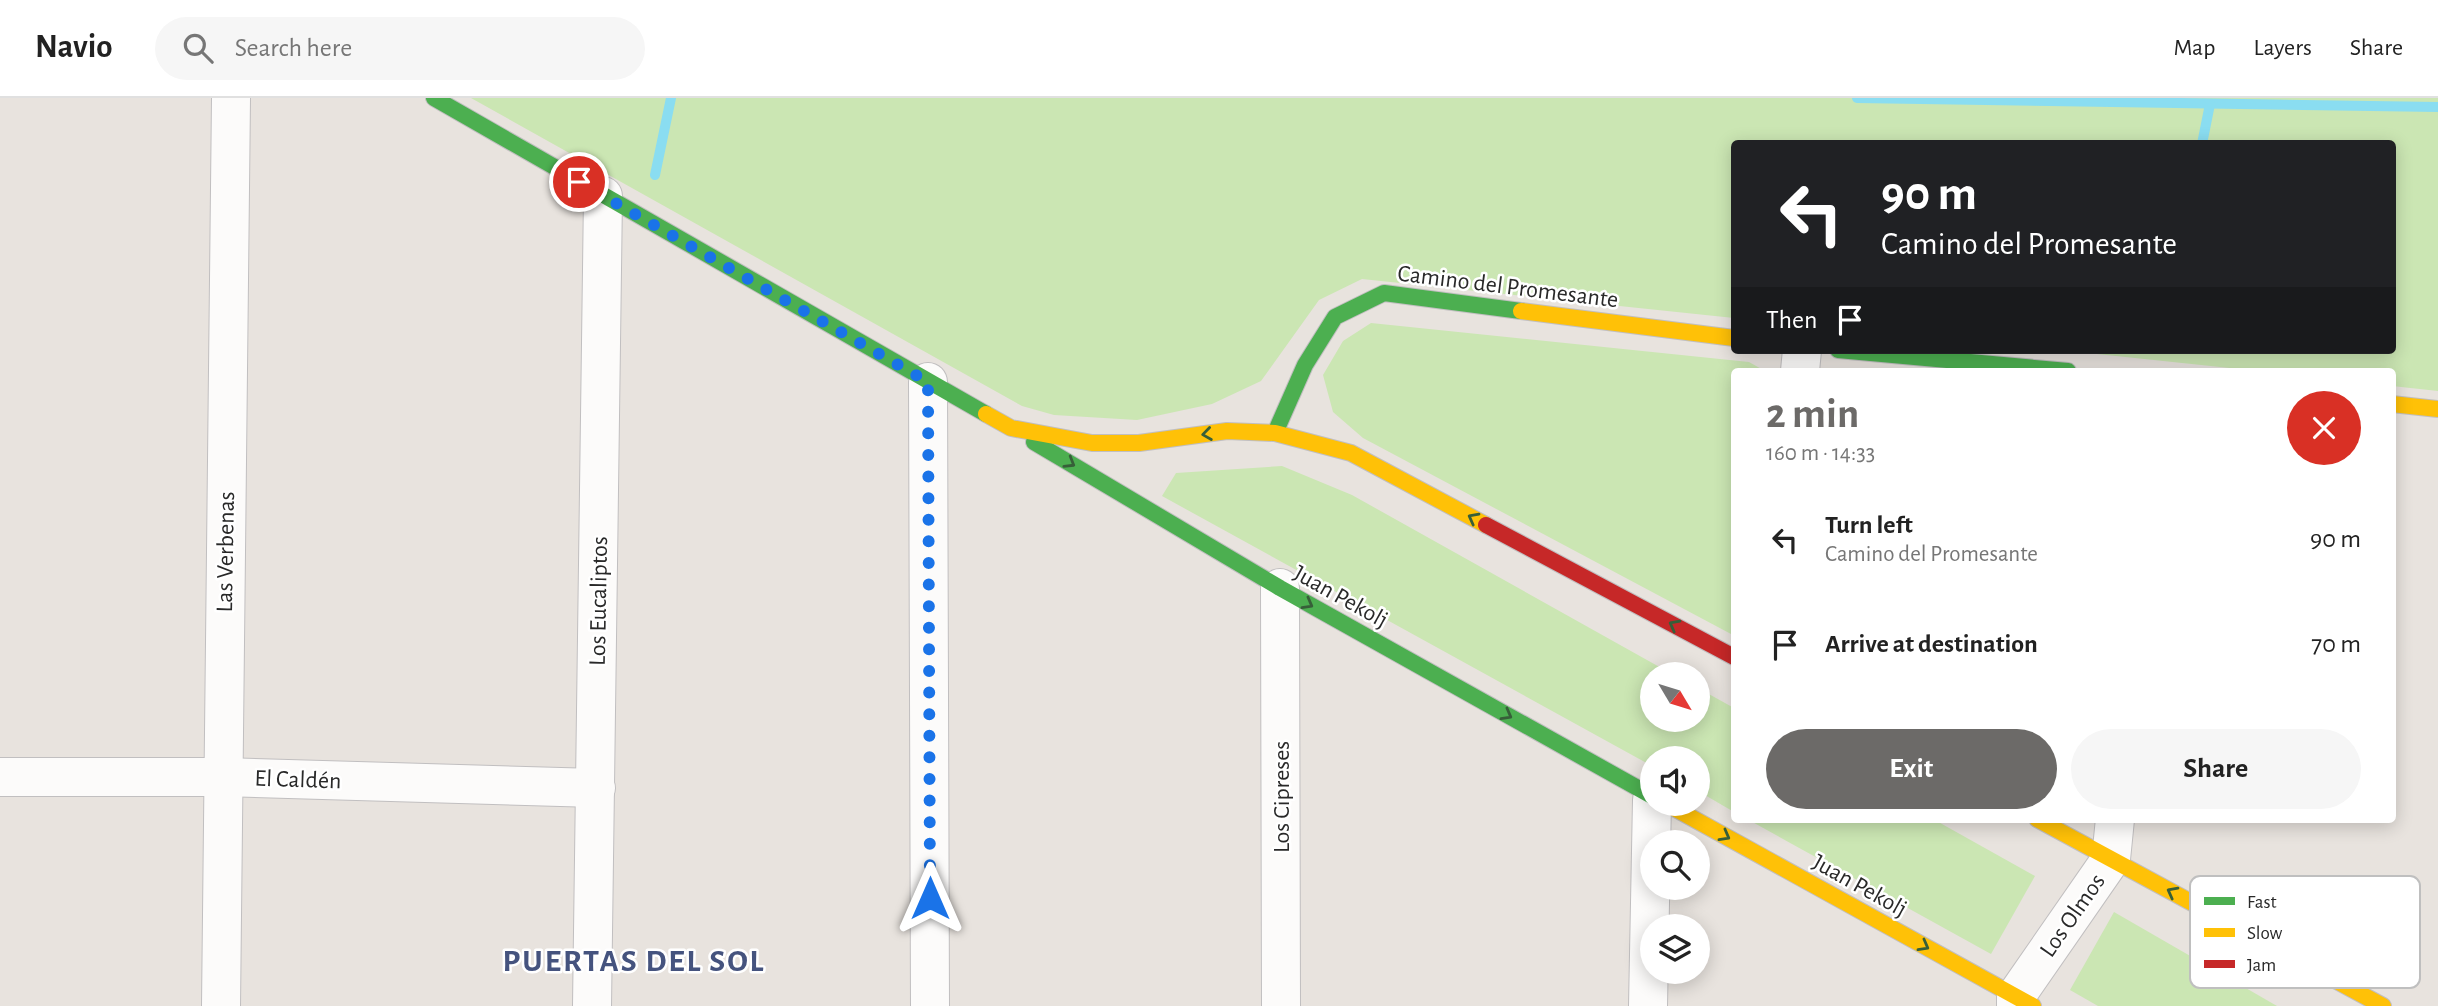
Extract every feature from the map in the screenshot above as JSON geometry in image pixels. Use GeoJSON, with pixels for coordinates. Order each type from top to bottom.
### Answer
{"type":"FeatureCollection","features":[{"type":"Feature","properties":{"kind":"street","name":"Las Verbenas"},"geometry":{"type":"LineString","coordinates":[[221,1006],[231,98]]}},
{"type":"Feature","properties":{"kind":"street"},"geometry":{"type":"LineString","coordinates":[[434,98],[1011,428],[1092,443],[1139,443],[1227,431],[1275,433],[1351,453],[1731,655]]}},
{"type":"Feature","properties":{"kind":"street","name":"Los Eucaliptos"},"geometry":{"type":"LineString","coordinates":[[592,1006],[603,196]]}},
{"type":"Feature","properties":{"kind":"street","name":"Camino del Promesante"},"geometry":{"type":"LineString","coordinates":[[1275,433],[1305,365],[1335,317],[1384,293],[1731,338]]}},
{"type":"Feature","properties":{"kind":"street"},"geometry":{"type":"LineString","coordinates":[[1882,354],[2035,368]]}},
{"type":"Feature","properties":{"kind":"street"},"geometry":{"type":"LineString","coordinates":[[928,382],[930,1006]]}},
{"type":"Feature","properties":{"kind":"street"},"geometry":{"type":"LineString","coordinates":[[2396,404],[2438,409]]}},
{"type":"Feature","properties":{"kind":"street","name":"Juan Pekolj"},"geometry":{"type":"LineString","coordinates":[[1011,428],[1280,588],[1640,791]]}},
{"type":"Feature","properties":{"kind":"street","name":"Los Cipreses"},"geometry":{"type":"LineString","coordinates":[[1280,588],[1281,1006]]}},
{"type":"Feature","properties":{"kind":"street","name":"El Caldén"},"geometry":{"type":"LineString","coordinates":[[0,777],[222,777],[596,788]]}},
{"type":"Feature","properties":{"kind":"street"},"geometry":{"type":"LineString","coordinates":[[1647,1006],[1652,816]]}},
{"type":"Feature","properties":{"kind":"street","name":"Juan Pekolj"},"geometry":{"type":"LineString","coordinates":[[1688,816],[2022,1003]]}},
{"type":"Feature","properties":{"kind":"street"},"geometry":{"type":"LineString","coordinates":[[2044,823],[2190,902]]}},
{"type":"Feature","properties":{"kind":"street","name":"Los Olmos"},"geometry":{"type":"LineString","coordinates":[[2022,1003],[2111,859],[2115,823]]}},
{"type":"Feature","properties":{"kind":"street"},"geometry":{"type":"LineString","coordinates":[[2350,988],[2383,1006]]}},
{"type":"Feature","properties":{"kind":"green space"},"geometry":{"type":"Polygon","coordinates":[[[471,98],[2438,98],[2438,391],[2396,386],[2396,368],[2230,368],[2097,354],[2396,354],[2396,140],[1731,140],[1731,318],[1362,279],[1319,300],[1261,381],[1212,404],[1137,420],[1054,415],[1022,406],[471,98]]]}},
{"type":"Feature","properties":{"kind":"green space"},"geometry":{"type":"Polygon","coordinates":[[[1371,323],[1749,362],[1760,368],[1731,368],[1731,634],[1363,438],[1333,412],[1323,375],[1343,341],[1371,323]]]}},
{"type":"Feature","properties":{"kind":"green space"},"geometry":{"type":"Polygon","coordinates":[[[1282,466],[1352,495],[1651,662],[1640,662],[1640,732],[1710,732],[1710,695],[1731,706],[1731,810],[1710,798],[1710,746],[1640,746],[1640,759],[1162,496],[1176,473],[1282,466]]]}},
{"type":"Feature","properties":{"kind":"green space"},"geometry":{"type":"Polygon","coordinates":[[[1754,823],[1940,823],[2035,876],[1991,954],[1754,823]]]}},
{"type":"Feature","properties":{"kind":"green space"},"geometry":{"type":"Polygon","coordinates":[[[2114,912],[2190,956],[2190,988],[2246,988],[2277,1006],[2098,1006],[2070,990],[2114,912]]]}},
{"type":"Feature","properties":{"kind":"waterway"},"geometry":{"type":"LineString","coordinates":[[655,175],[671,98]]}},
{"type":"Feature","properties":{"kind":"waterway"},"geometry":{"type":"LineString","coordinates":[[1857,98],[2438,107]]}},
{"type":"Feature","properties":{"kind":"waterway"},"geometry":{"type":"LineString","coordinates":[[2203,140],[2210,104]]}},
{"type":"Feature","properties":{"kind":"traffic: fast"},"geometry":{"type":"LineString","coordinates":[[434,98],[986,414]]}},
{"type":"Feature","properties":{"kind":"traffic: fast"},"geometry":{"type":"LineString","coordinates":[[1275,433],[1305,365],[1335,317],[1384,293],[1521,311]]}},
{"type":"Feature","properties":{"kind":"traffic: fast"},"geometry":{"type":"LineString","coordinates":[[1882,354],[2035,368]]}},
{"type":"Feature","properties":{"kind":"traffic: fast"},"geometry":{"type":"LineString","coordinates":[[1034,442],[1280,588],[1640,789]]}},
{"type":"Feature","properties":{"kind":"traffic: slow"},"geometry":{"type":"LineString","coordinates":[[1521,311],[1731,338]]}},
{"type":"Feature","properties":{"kind":"traffic: slow"},"geometry":{"type":"LineString","coordinates":[[2396,404],[2438,409]]}},
{"type":"Feature","properties":{"kind":"traffic: slow"},"geometry":{"type":"LineString","coordinates":[[986,414],[1011,428],[1092,443],[1139,443],[1227,431],[1275,433],[1351,453],[1486,525]]}},
{"type":"Feature","properties":{"kind":"traffic: slow"},"geometry":{"type":"LineString","coordinates":[[1689,816],[2033,1006]]}},
{"type":"Feature","properties":{"kind":"traffic: slow"},"geometry":{"type":"LineString","coordinates":[[2044,823],[2190,902]]}},
{"type":"Feature","properties":{"kind":"traffic: slow"},"geometry":{"type":"LineString","coordinates":[[2350,988],[2383,1006]]}},
{"type":"Feature","properties":{"kind":"traffic: jam"},"geometry":{"type":"LineString","coordinates":[[1486,525],[1731,655]]}},
{"type":"Feature","properties":{"kind":"district","name":"PUERTAS DEL SOL"},"geometry":{"type":"Point","coordinates":[634,960]}},
{"type":"Feature","properties":{"kind":"route"},"geometry":{"type":"LineString","coordinates":[[579,182],[928,382],[930,898]]}}]}
